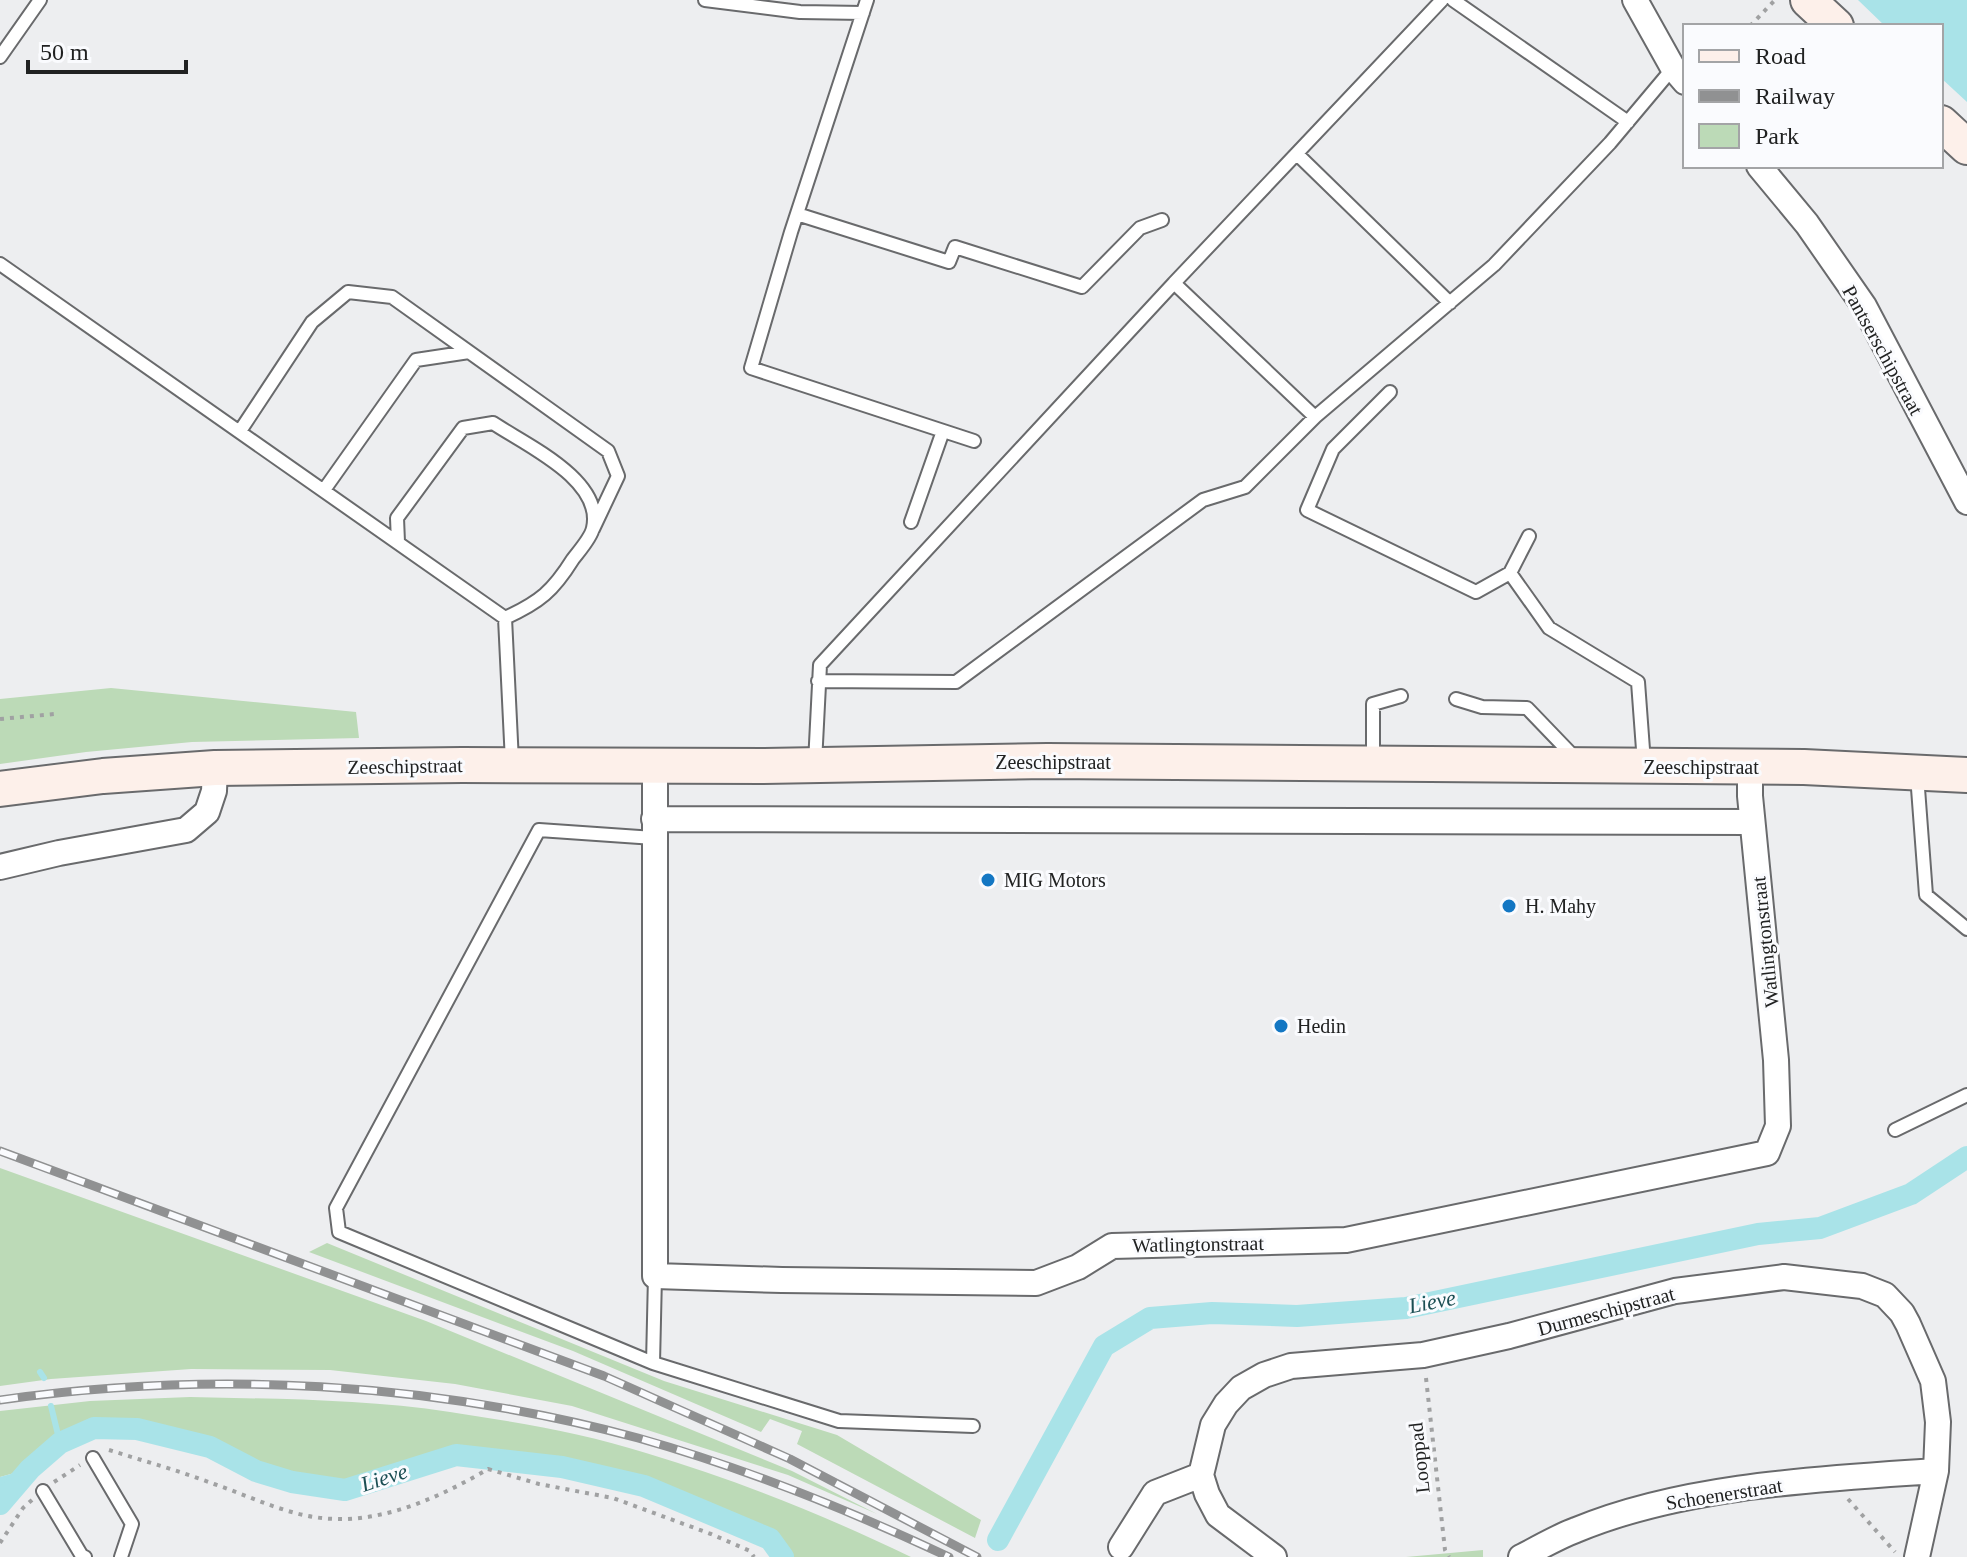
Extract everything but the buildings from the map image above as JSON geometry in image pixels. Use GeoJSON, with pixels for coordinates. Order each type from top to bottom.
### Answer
{"type":"FeatureCollection","features":[{"type":"Feature","properties":{"kind":"main road"},"geometry":{"type":"LineString","coordinates":[[1808,0],[1834,24]]}},
{"type":"Feature","properties":{"kind":"main road"},"geometry":{"type":"LineString","coordinates":[[1943,125],[1967,147]]}},
{"type":"Feature","properties":{"kind":"main road","name":"Zeeschipstraat"},"geometry":{"type":"LineString","coordinates":[[0,789],[103,776],[215,768],[1047,761],[1750,767],[1967,775]]}},
{"type":"Feature","properties":{"kind":"main road","name":"Zeeschipstraat"},"geometry":{"type":"LineString","coordinates":[[1903,772],[1967,761]]}},
{"type":"Feature","properties":{"kind":"street"},"geometry":{"type":"LineString","coordinates":[[1635,0],[1679,75]]}},
{"type":"Feature","properties":{"kind":"street","name":"Pantserschipstraat"},"geometry":{"type":"LineString","coordinates":[[1761,168],[1807,224],[1864,306],[1967,502]]}},
{"type":"Feature","properties":{"kind":"street"},"geometry":{"type":"LineString","coordinates":[[655,764],[655,1276]]}},
{"type":"Feature","properties":{"kind":"street","name":"Watlingtonstraat"},"geometry":{"type":"LineString","coordinates":[[655,1276],[1036,1283],[1078,1267],[1112,1246],[1346,1240],[1767,1153],[1778,1126],[1776,1060],[1752,822],[1750,767]]}},
{"type":"Feature","properties":{"kind":"street"},"geometry":{"type":"LineString","coordinates":[[0,867],[186,830],[207,812],[214,791],[215,768]]}},
{"type":"Feature","properties":{"kind":"street"},"geometry":{"type":"LineString","coordinates":[[654,828],[1752,822]]}},
{"type":"Feature","properties":{"kind":"street","name":"Durmeschipstraat"},"geometry":{"type":"LineString","coordinates":[[1201,1475],[1213,1425],[1226,1404],[1241,1388],[1264,1375],[1291,1366],[1423,1355],[1509,1336],[1675,1291],[1784,1277],[1862,1286],[1885,1295],[1902,1313],[1933,1381],[1938,1422],[1936,1471],[1917,1557]]}},
{"type":"Feature","properties":{"kind":"street","name":"Schoenerstraat"},"geometry":{"type":"LineString","coordinates":[[1521,1557],[1575,1530],[1660,1504],[1829,1478],[1936,1471]]}},
{"type":"Feature","properties":{"kind":"street"},"geometry":{"type":"LineString","coordinates":[[1121,1547],[1155,1493],[1201,1475],[1218,1515],[1274,1557]]}},
{"type":"Feature","properties":{"kind":"lane"},"geometry":{"type":"LineString","coordinates":[[0,57],[40,0]]}},
{"type":"Feature","properties":{"kind":"lane"},"geometry":{"type":"LineString","coordinates":[[705,0],[800,12],[863,13]]}},
{"type":"Feature","properties":{"kind":"lane"},"geometry":{"type":"LineString","coordinates":[[867,0],[797,214],[751,368],[974,441]]}},
{"type":"Feature","properties":{"kind":"lane"},"geometry":{"type":"LineString","coordinates":[[815,765],[820,665],[1174,283],[1442,0]]}},
{"type":"Feature","properties":{"kind":"lane"},"geometry":{"type":"LineString","coordinates":[[1453,0],[1628,122]]}},
{"type":"Feature","properties":{"kind":"lane"},"geometry":{"type":"LineString","coordinates":[[818,681],[956,682],[1203,500],[1245,487],[1315,417],[1494,265],[1628,122],[1679,75]]}},
{"type":"Feature","properties":{"kind":"lane"},"geometry":{"type":"LineString","coordinates":[[1297,154],[1450,303]]}},
{"type":"Feature","properties":{"kind":"lane"},"geometry":{"type":"LineString","coordinates":[[797,214],[949,262],[955,247],[1082,287],[1140,228],[1162,220]]}},
{"type":"Feature","properties":{"kind":"lane"},"geometry":{"type":"LineString","coordinates":[[0,264],[505,618]]}},
{"type":"Feature","properties":{"kind":"lane"},"geometry":{"type":"LineString","coordinates":[[1174,283],[1315,417]]}},
{"type":"Feature","properties":{"kind":"lane"},"geometry":{"type":"LineString","coordinates":[[240,431],[312,322],[348,292],[392,297],[608,451],[618,476],[593,529],[556,585],[530,607],[505,618]]}},
{"type":"Feature","properties":{"kind":"lane"},"geometry":{"type":"LineString","coordinates":[[324,490],[416,360],[469,352]]}},
{"type":"Feature","properties":{"kind":"lane"},"geometry":{"type":"LineString","coordinates":[[1390,392],[1333,449],[1307,510],[1476,592],[1510,573],[1529,536]]}},
{"type":"Feature","properties":{"kind":"lane"},"geometry":{"type":"LineString","coordinates":[[398,542],[397,518],[463,428],[493,423],[579,479],[591,502],[593,529]]}},
{"type":"Feature","properties":{"kind":"lane"},"geometry":{"type":"LineString","coordinates":[[911,522],[943,431]]}},
{"type":"Feature","properties":{"kind":"lane"},"geometry":{"type":"LineString","coordinates":[[1510,573],[1549,628],[1638,682],[1644,766]]}},
{"type":"Feature","properties":{"kind":"lane"},"geometry":{"type":"LineString","coordinates":[[505,618],[512,765]]}},
{"type":"Feature","properties":{"kind":"lane"},"geometry":{"type":"LineString","coordinates":[[1373,764],[1373,704],[1401,696]]}},
{"type":"Feature","properties":{"kind":"lane"},"geometry":{"type":"LineString","coordinates":[[1456,699],[1482,707],[1527,708],[1583,766]]}},
{"type":"Feature","properties":{"kind":"lane"},"geometry":{"type":"LineString","coordinates":[[1903,772],[1926,895],[1967,929]]}},
{"type":"Feature","properties":{"kind":"lane"},"geometry":{"type":"LineString","coordinates":[[654,828],[539,830],[336,1208],[339,1232],[653,1363],[839,1421],[973,1426]]}},
{"type":"Feature","properties":{"kind":"lane"},"geometry":{"type":"LineString","coordinates":[[1895,1130],[1967,1095]]}},
{"type":"Feature","properties":{"kind":"lane"},"geometry":{"type":"LineString","coordinates":[[653,1363],[655,1276]]}},
{"type":"Feature","properties":{"kind":"lane"},"geometry":{"type":"LineString","coordinates":[[93,1458],[132,1524],[121,1557]]}},
{"type":"Feature","properties":{"kind":"lane"},"geometry":{"type":"LineString","coordinates":[[43,1491],[85,1557]]}},
{"type":"Feature","properties":{"kind":"path"},"geometry":{"type":"LineString","coordinates":[[1752,24],[1775,0]]}},
{"type":"Feature","properties":{"kind":"path"},"geometry":{"type":"LineString","coordinates":[[0,719],[55,714]]}},
{"type":"Feature","properties":{"kind":"path","name":"Looppad"},"geometry":{"type":"LineString","coordinates":[[1423,1355],[1445,1550],[1449,1557]]}},
{"type":"Feature","properties":{"kind":"path"},"geometry":{"type":"LineString","coordinates":[[0,1543],[23,1508],[65,1473],[107,1450],[183,1472],[289,1513],[338,1519],[380,1514],[418,1502],[449,1491],[488,1469],[539,1484],[613,1498],[711,1534],[750,1551],[754,1557]]}},
{"type":"Feature","properties":{"kind":"path"},"geometry":{"type":"LineString","coordinates":[[1829,1478],[1899,1557]]}},
{"type":"Feature","properties":{"kind":"green space"},"geometry":{"type":"Polygon","coordinates":[[[111,688],[356,712],[359,738],[192,742],[0,764],[0,699],[111,688]]]}},
{"type":"Feature","properties":{"kind":"green space"},"geometry":{"type":"Polygon","coordinates":[[[0,1168],[426,1321],[792,1471],[877,1514],[788,1475],[572,1406],[455,1384],[330,1370],[191,1369],[51,1379],[0,1386],[0,1168]]]}},
{"type":"Feature","properties":{"kind":"green space"},"geometry":{"type":"Polygon","coordinates":[[[327,1243],[664,1381],[837,1435],[981,1520],[975,1538],[797,1444],[802,1431],[770,1419],[761,1432],[573,1351],[309,1252],[327,1243]]]}},
{"type":"Feature","properties":{"kind":"green space"},"geometry":{"type":"Polygon","coordinates":[[[190,1397],[385,1404],[574,1434],[646,1453],[747,1487],[847,1527],[911,1557],[783,1557],[770,1539],[644,1486],[562,1467],[456,1455],[345,1490],[292,1482],[256,1471],[210,1447],[177,1438],[137,1429],[94,1428],[60,1443],[24,1476],[18,1472],[0,1477],[0,1411],[90,1401],[190,1397]]]}},
{"type":"Feature","properties":{"kind":"green space"},"geometry":{"type":"Polygon","coordinates":[[[1483,1550],[1483,1557],[1406,1557],[1483,1550]]]}},
{"type":"Feature","properties":{"kind":"water"},"geometry":{"type":"Polygon","coordinates":[[[1858,0],[1967,0],[1967,102],[1943,80],[1943,24],[1883,24],[1858,0]]]}},
{"type":"Feature","properties":{"kind":"water"},"geometry":{"type":"Polygon","coordinates":[[[18,1472],[24,1476],[0,1501],[0,1477],[18,1472]]]}},
{"type":"Feature","properties":{"kind":"waterway","name":"Lieve"},"geometry":{"type":"LineString","coordinates":[[998,1540],[1104,1346],[1150,1318],[1212,1313],[1297,1316],[1406,1308],[1758,1234],[1820,1228],[1911,1194],[1967,1157]]}},
{"type":"Feature","properties":{"kind":"waterway"},"geometry":{"type":"LineString","coordinates":[[40,1372],[44,1378]]}},
{"type":"Feature","properties":{"kind":"waterway"},"geometry":{"type":"LineString","coordinates":[[51,1406],[60,1443]]}},
{"type":"Feature","properties":{"kind":"waterway","name":"Lieve"},"geometry":{"type":"LineString","coordinates":[[0,1504],[30,1469],[60,1443],[94,1428],[137,1429],[210,1447],[256,1471],[292,1482],[345,1490],[456,1455],[562,1467],[644,1486],[770,1539],[783,1557]]}},
{"type":"Feature","properties":{"kind":"railway"},"geometry":{"type":"LineString","coordinates":[[0,1151],[604,1376],[790,1459],[977,1557]]}},
{"type":"Feature","properties":{"kind":"railway"},"geometry":{"type":"LineString","coordinates":[[0,1400],[160,1385],[241,1384],[401,1393],[481,1404],[638,1438],[718,1463],[835,1507],[949,1557]]}},
{"type":"Feature","properties":{"kind":"place","name":"MIG Motors"},"geometry":{"type":"Point","coordinates":[988,880]}},
{"type":"Feature","properties":{"kind":"place","name":"H. Mahy"},"geometry":{"type":"Point","coordinates":[1509,906]}},
{"type":"Feature","properties":{"kind":"place","name":"Hedin"},"geometry":{"type":"Point","coordinates":[1281,1026]}}]}
